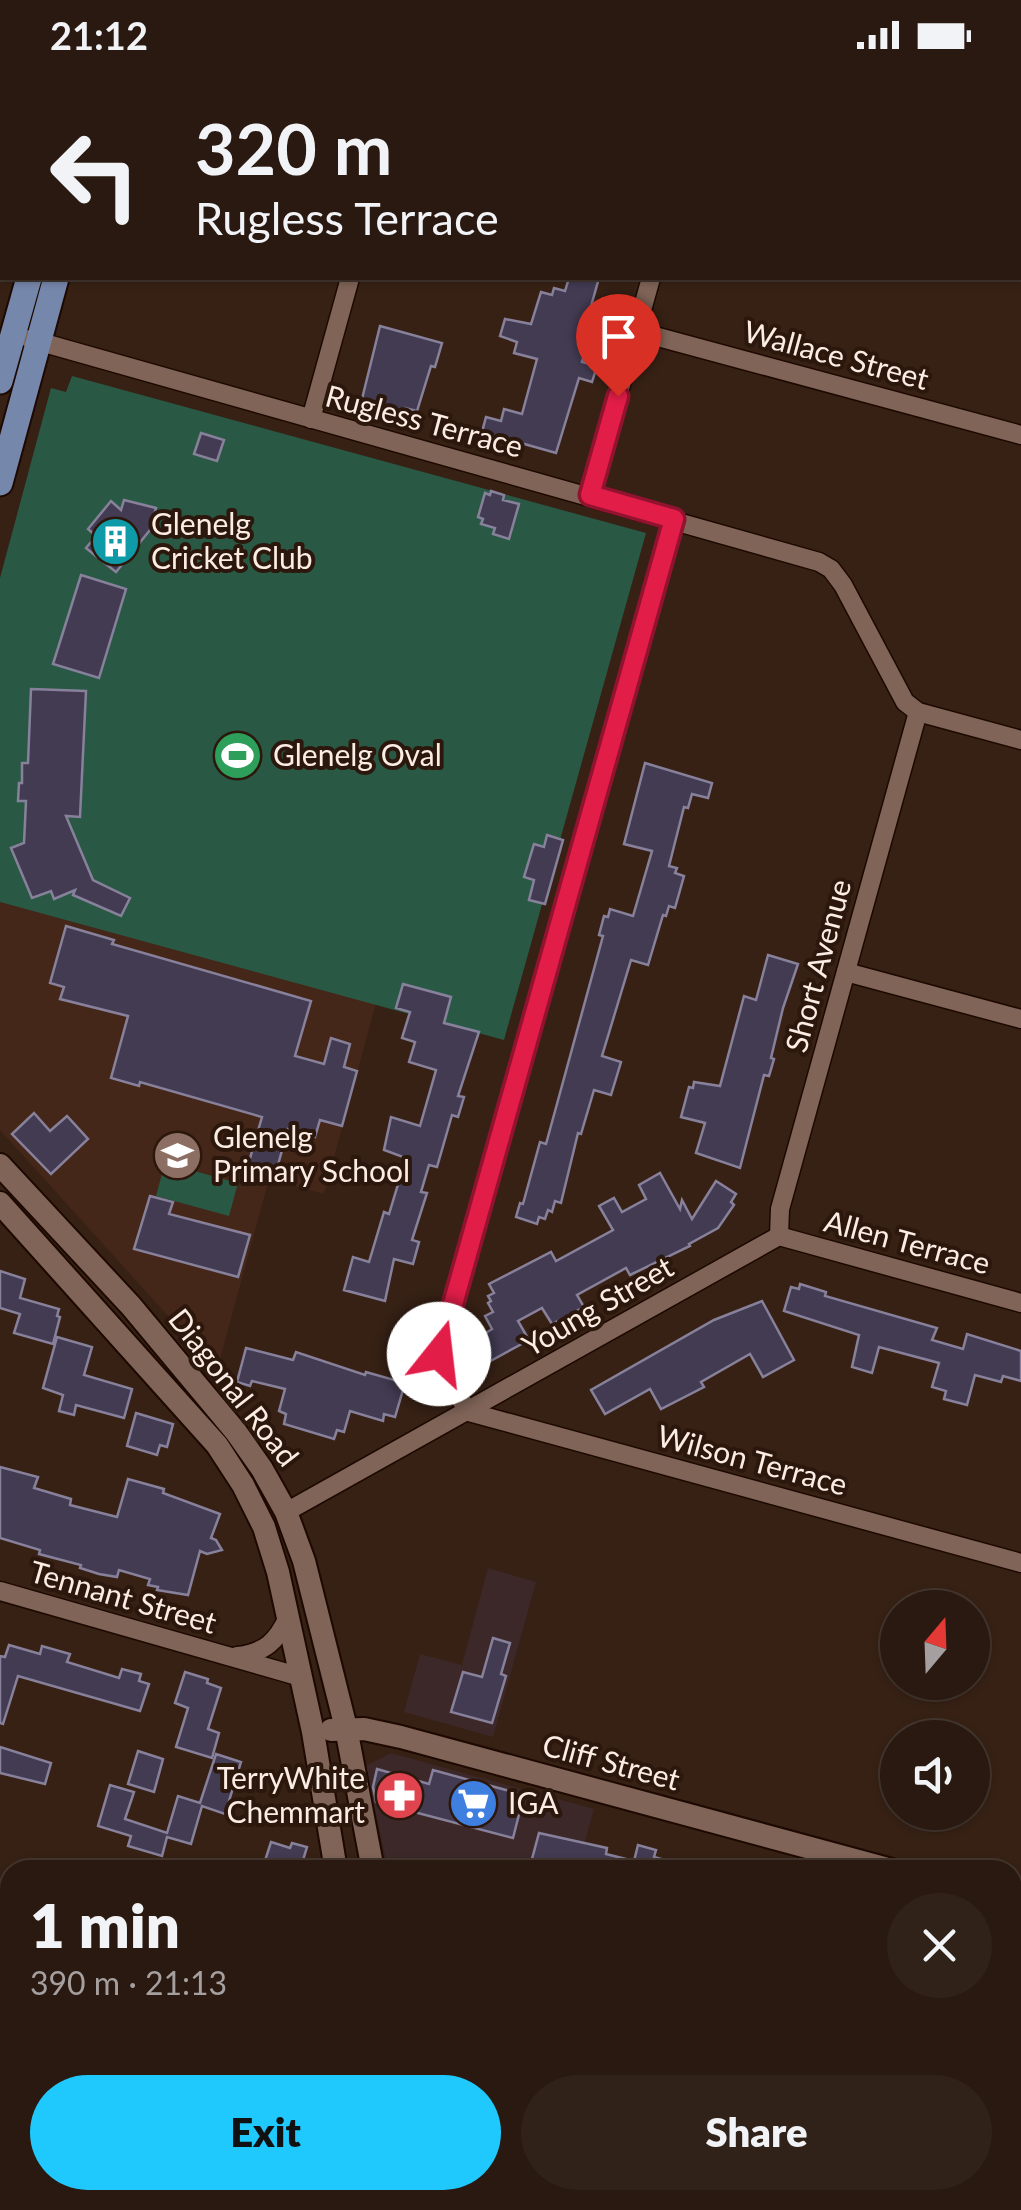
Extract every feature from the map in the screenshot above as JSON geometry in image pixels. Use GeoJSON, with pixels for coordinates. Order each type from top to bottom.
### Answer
{"type":"FeatureCollection","features":[{"type":"Feature","properties":{"kind":"main road"},"geometry":{"type":"LineString","coordinates":[[0,381],[28,280]]}},
{"type":"Feature","properties":{"kind":"main road"},"geometry":{"type":"LineString","coordinates":[[0,483],[55,280]]}},
{"type":"Feature","properties":{"kind":"main road","name":"Diagonal Road"},"geometry":{"type":"LineString","coordinates":[[0,1164],[130,1306],[236,1432],[286,1512],[304,1561],[346,1728],[371,1860]]}},
{"type":"Feature","properties":{"kind":"main road","name":"Diagonal Road"},"geometry":{"type":"LineString","coordinates":[[0,1203],[217,1445],[243,1485],[264,1527],[288,1617],[313,1732],[334,1860]]}},
{"type":"Feature","properties":{"kind":"main road","name":"Cliff Street"},"geometry":{"type":"LineString","coordinates":[[313,1732],[346,1728],[401,1737],[855,1860]]}},
{"type":"Feature","properties":{"kind":"main road"},"geometry":{"type":"LineString","coordinates":[[353,1766],[366,1743],[401,1737]]}},
{"type":"Feature","properties":{"kind":"street"},"geometry":{"type":"LineString","coordinates":[[310,419],[349,280]]}},
{"type":"Feature","properties":{"kind":"street"},"geometry":{"type":"LineString","coordinates":[[590,495],[650,280]]}},
{"type":"Feature","properties":{"kind":"street","name":"Wallace Street"},"geometry":{"type":"LineString","coordinates":[[636,330],[1021,436]]}},
{"type":"Feature","properties":{"kind":"street","name":"Rugless Terrace"},"geometry":{"type":"LineString","coordinates":[[12,334],[802,555],[830,569],[843,584],[894,685],[918,712]]}},
{"type":"Feature","properties":{"kind":"street"},"geometry":{"type":"LineString","coordinates":[[469,1412],[448,1380],[439,1354],[674,519]]}},
{"type":"Feature","properties":{"kind":"street"},"geometry":{"type":"LineString","coordinates":[[918,712],[1021,740]]}},
{"type":"Feature","properties":{"kind":"street","name":"Short Avenue"},"geometry":{"type":"LineString","coordinates":[[779,1236],[780,1209],[918,712]]}},
{"type":"Feature","properties":{"kind":"street"},"geometry":{"type":"LineString","coordinates":[[846,972],[1021,1019]]}},
{"type":"Feature","properties":{"kind":"street","name":"Young Street"},"geometry":{"type":"LineString","coordinates":[[286,1512],[779,1236]]}},
{"type":"Feature","properties":{"kind":"street","name":"Allen Terrace"},"geometry":{"type":"LineString","coordinates":[[779,1236],[1021,1302]]}},
{"type":"Feature","properties":{"kind":"street","name":"Wilson Terrace"},"geometry":{"type":"LineString","coordinates":[[469,1412],[1021,1563]]}},
{"type":"Feature","properties":{"kind":"street","name":"Tennant Street"},"geometry":{"type":"LineString","coordinates":[[0,1592],[301,1677]]}},
{"type":"Feature","properties":{"kind":"street","name":"Tennant Street"},"geometry":{"type":"LineString","coordinates":[[232,1657],[254,1654],[278,1640],[288,1617]]}},
{"type":"Feature","properties":{"kind":"shaded area","name":"Glenelg Primary School"},"geometry":{"type":"Polygon","coordinates":[[[0,902],[376,1003],[324,1194],[269,1179],[217,1370],[0,1130],[0,902]]]}},
{"type":"Feature","properties":{"kind":"shaded area"},"geometry":{"type":"Polygon","coordinates":[[[488,1568],[536,1582],[493,1737],[404,1712],[420,1654],[462,1665],[488,1568]]]}},
{"type":"Feature","properties":{"kind":"shaded area"},"geometry":{"type":"Polygon","coordinates":[[[391,1753],[594,1809],[580,1860],[386,1860],[366,1766],[391,1753]]]}},
{"type":"Feature","properties":{"kind":"green space","name":"Glenelg Oval"},"geometry":{"type":"Polygon","coordinates":[[[72,376],[646,533],[504,1040],[0,902],[0,578],[51,388],[66,392],[72,376]]]}},
{"type":"Feature","properties":{"kind":"green space"},"geometry":{"type":"Polygon","coordinates":[[[165,1163],[238,1183],[229,1216],[156,1196],[165,1163]]]}},
{"type":"Feature","properties":{"kind":"building"},"geometry":{"type":"Polygon","coordinates":[[[568,280],[598,280],[582,338],[588,343],[582,362],[597,366],[592,382],[579,378],[556,453],[482,432],[486,417],[501,421],[504,409],[522,414],[537,359],[514,353],[517,342],[500,336],[505,319],[531,324],[541,292],[552,295],[554,288],[565,291],[568,280]]]}},
{"type":"Feature","properties":{"kind":"building"},"geometry":{"type":"Polygon","coordinates":[[[380,326],[442,343],[417,411],[405,408],[404,413],[361,403],[380,326]]]}},
{"type":"Feature","properties":{"kind":"building"},"geometry":{"type":"Polygon","coordinates":[[[201,433],[224,440],[217,461],[194,454],[201,433]]]}},
{"type":"Feature","properties":{"kind":"building"},"geometry":{"type":"Polygon","coordinates":[[[491,491],[504,495],[503,500],[519,504],[509,539],[493,534],[495,528],[481,524],[483,519],[478,517],[485,493],[490,495],[491,491]]]}},
{"type":"Feature","properties":{"kind":"building","name":"Glenelg Cricket Club"},"geometry":{"type":"Polygon","coordinates":[[[124,500],[156,508],[150,530],[116,572],[86,548],[96,536],[88,529],[111,501],[121,510],[124,500]]]}},
{"type":"Feature","properties":{"kind":"building"},"geometry":{"type":"Polygon","coordinates":[[[81,575],[126,589],[99,678],[53,664],[81,575]]]}},
{"type":"Feature","properties":{"kind":"building"},"geometry":{"type":"Polygon","coordinates":[[[31,689],[86,691],[80,817],[66,816],[93,880],[130,898],[121,916],[73,895],[75,890],[54,899],[51,891],[32,898],[11,848],[24,843],[26,801],[18,801],[22,763],[28,763],[31,689]]]}},
{"type":"Feature","properties":{"kind":"building"},"geometry":{"type":"Polygon","coordinates":[[[645,763],[712,783],[708,798],[692,794],[688,808],[684,807],[669,866],[684,876],[675,908],[669,906],[666,916],[663,915],[648,965],[631,960],[602,1056],[621,1062],[611,1095],[594,1090],[581,1134],[578,1133],[561,1203],[555,1201],[552,1212],[548,1210],[545,1219],[539,1217],[537,1224],[516,1217],[540,1142],[546,1144],[603,936],[599,935],[604,916],[608,917],[610,909],[633,916],[652,851],[624,844],[645,763]]]}},
{"type":"Feature","properties":{"kind":"building"},"geometry":{"type":"Polygon","coordinates":[[[547,835],[563,840],[545,904],[529,900],[534,880],[524,877],[534,844],[544,847],[547,835]]]}},
{"type":"Feature","properties":{"kind":"building"},"geometry":{"type":"Polygon","coordinates":[[[66,926],[114,940],[112,944],[311,1001],[295,1056],[324,1064],[331,1038],[350,1044],[344,1067],[357,1071],[342,1126],[320,1120],[315,1137],[288,1129],[274,1179],[246,1172],[262,1117],[140,1082],[139,1086],[111,1078],[128,1016],[60,999],[64,987],[50,983],[66,926]]]}},
{"type":"Feature","properties":{"kind":"building"},"geometry":{"type":"Polygon","coordinates":[[[768,955],[798,964],[740,1168],[696,1153],[705,1123],[681,1117],[694,1082],[720,1086],[744,996],[756,1000],[768,955]]]}},
{"type":"Feature","properties":{"kind":"building"},"geometry":{"type":"Polygon","coordinates":[[[403,984],[451,997],[444,1023],[479,1032],[458,1096],[464,1097],[458,1117],[452,1115],[437,1167],[429,1165],[421,1192],[427,1193],[412,1240],[419,1242],[413,1264],[394,1259],[385,1301],[344,1290],[353,1257],[369,1262],[406,1158],[384,1150],[391,1117],[420,1126],[436,1070],[409,1062],[415,1042],[402,1038],[410,1012],[396,1008],[403,984]]]}},
{"type":"Feature","properties":{"kind":"building"},"geometry":{"type":"Polygon","coordinates":[[[34,1113],[50,1131],[67,1116],[88,1139],[51,1174],[12,1134],[34,1113]]]}},
{"type":"Feature","properties":{"kind":"building"},"geometry":{"type":"Polygon","coordinates":[[[660,1173],[680,1209],[682,1200],[692,1219],[716,1181],[736,1194],[731,1202],[734,1205],[718,1228],[690,1246],[630,1275],[626,1268],[577,1295],[584,1307],[552,1324],[542,1308],[518,1321],[529,1340],[483,1365],[475,1352],[484,1347],[478,1338],[492,1329],[485,1316],[493,1312],[488,1296],[494,1293],[489,1284],[551,1252],[556,1261],[613,1230],[599,1206],[614,1198],[622,1212],[646,1199],[639,1185],[660,1173]]]}},
{"type":"Feature","properties":{"kind":"building"},"geometry":{"type":"Polygon","coordinates":[[[150,1196],[173,1202],[169,1214],[250,1235],[238,1277],[134,1249],[150,1196]]]}},
{"type":"Feature","properties":{"kind":"building"},"geometry":{"type":"Polygon","coordinates":[[[0,1271],[25,1279],[20,1298],[59,1309],[53,1344],[14,1333],[20,1314],[0,1308],[0,1271]]]}},
{"type":"Feature","properties":{"kind":"building"},"geometry":{"type":"Polygon","coordinates":[[[800,1284],[826,1292],[825,1296],[937,1328],[932,1340],[963,1349],[967,1334],[1021,1351],[1021,1381],[1003,1376],[1001,1382],[975,1375],[967,1405],[944,1399],[946,1391],[932,1387],[939,1363],[879,1347],[872,1373],[852,1367],[859,1335],[784,1311],[791,1287],[799,1289],[800,1284]]]}},
{"type":"Feature","properties":{"kind":"building"},"geometry":{"type":"Polygon","coordinates":[[[762,1301],[794,1360],[763,1377],[750,1354],[701,1382],[704,1387],[661,1409],[650,1389],[605,1414],[591,1390],[714,1320],[762,1301]]]}},
{"type":"Feature","properties":{"kind":"building"},"geometry":{"type":"Polygon","coordinates":[[[57,1337],[92,1347],[84,1375],[132,1389],[124,1418],[76,1405],[74,1415],[59,1411],[63,1395],[43,1388],[57,1337]]]}},
{"type":"Feature","properties":{"kind":"building"},"geometry":{"type":"Polygon","coordinates":[[[246,1348],[293,1360],[296,1352],[365,1375],[366,1372],[405,1383],[395,1417],[384,1414],[383,1421],[350,1411],[344,1432],[337,1430],[334,1439],[284,1424],[286,1414],[279,1411],[285,1389],[252,1381],[250,1386],[237,1382],[246,1348]]]}},
{"type":"Feature","properties":{"kind":"building"},"geometry":{"type":"Polygon","coordinates":[[[136,1413],[173,1424],[167,1447],[160,1445],[157,1455],[127,1446],[136,1413]]]}},
{"type":"Feature","properties":{"kind":"building"},"geometry":{"type":"Polygon","coordinates":[[[0,1467],[38,1477],[34,1488],[71,1499],[70,1505],[117,1517],[128,1479],[164,1489],[163,1493],[220,1514],[211,1538],[222,1550],[207,1554],[200,1551],[188,1595],[157,1590],[158,1587],[148,1585],[150,1579],[119,1570],[117,1577],[99,1574],[39,1554],[40,1550],[0,1538],[0,1467]]]}},
{"type":"Feature","properties":{"kind":"building"},"geometry":{"type":"Polygon","coordinates":[[[493,1638],[510,1643],[501,1674],[506,1676],[492,1723],[451,1712],[463,1672],[482,1677],[493,1638]]]}},
{"type":"Feature","properties":{"kind":"building"},"geometry":{"type":"Polygon","coordinates":[[[9,1645],[40,1654],[42,1646],[70,1654],[67,1662],[119,1678],[122,1669],[141,1674],[139,1681],[149,1684],[140,1711],[18,1676],[3,1724],[0,1723],[0,1656],[5,1657],[9,1645]]]}},
{"type":"Feature","properties":{"kind":"building"},"geometry":{"type":"Polygon","coordinates":[[[185,1672],[221,1688],[208,1729],[219,1733],[212,1758],[176,1747],[188,1708],[175,1703],[185,1672]]]}},
{"type":"Feature","properties":{"kind":"building"},"geometry":{"type":"Polygon","coordinates":[[[0,1747],[51,1763],[45,1784],[0,1773],[0,1747]]]}},
{"type":"Feature","properties":{"kind":"building"},"geometry":{"type":"Polygon","coordinates":[[[138,1751],[163,1759],[154,1792],[128,1784],[138,1751]]]}},
{"type":"Feature","properties":{"kind":"building"},"geometry":{"type":"Polygon","coordinates":[[[216,1754],[241,1762],[225,1814],[202,1806],[191,1844],[167,1837],[162,1856],[128,1846],[131,1836],[98,1826],[110,1785],[134,1792],[125,1819],[167,1833],[178,1796],[200,1803],[216,1754]]]}},
{"type":"Feature","properties":{"kind":"building","name":"IGA"},"geometry":{"type":"Polygon","coordinates":[[[377,1769],[429,1784],[433,1770],[524,1795],[513,1838],[376,1802],[373,1787],[377,1769]]]}},
{"type":"Feature","properties":{"kind":"building"},"geometry":{"type":"Polygon","coordinates":[[[539,1833],[607,1848],[606,1854],[630,1860],[532,1860],[539,1833]]]}},
{"type":"Feature","properties":{"kind":"building"},"geometry":{"type":"Polygon","coordinates":[[[271,1842],[290,1848],[292,1843],[307,1847],[303,1860],[265,1860],[271,1842]]]}},
{"type":"Feature","properties":{"kind":"building"},"geometry":{"type":"Polygon","coordinates":[[[638,1845],[656,1850],[654,1857],[665,1860],[634,1860],[638,1845]]]}},
{"type":"Feature","properties":{"kind":"place","name":"Glenelg Cricket Club"},"geometry":{"type":"Point","coordinates":[116,542]}},
{"type":"Feature","properties":{"kind":"place","name":"Glenelg Oval"},"geometry":{"type":"Point","coordinates":[238,756]}},
{"type":"Feature","properties":{"kind":"place","name":"Glenelg Primary School"},"geometry":{"type":"Point","coordinates":[178,1155]}},
{"type":"Feature","properties":{"kind":"place","name":"TerryWhite Chemmart"},"geometry":{"type":"Point","coordinates":[400,1796]}},
{"type":"Feature","properties":{"kind":"place","name":"IGA"},"geometry":{"type":"Point","coordinates":[473,1804]}},
{"type":"Feature","properties":{"kind":"route"},"geometry":{"type":"LineString","coordinates":[[439,1354],[674,519],[590,495],[618,396]]}}]}
